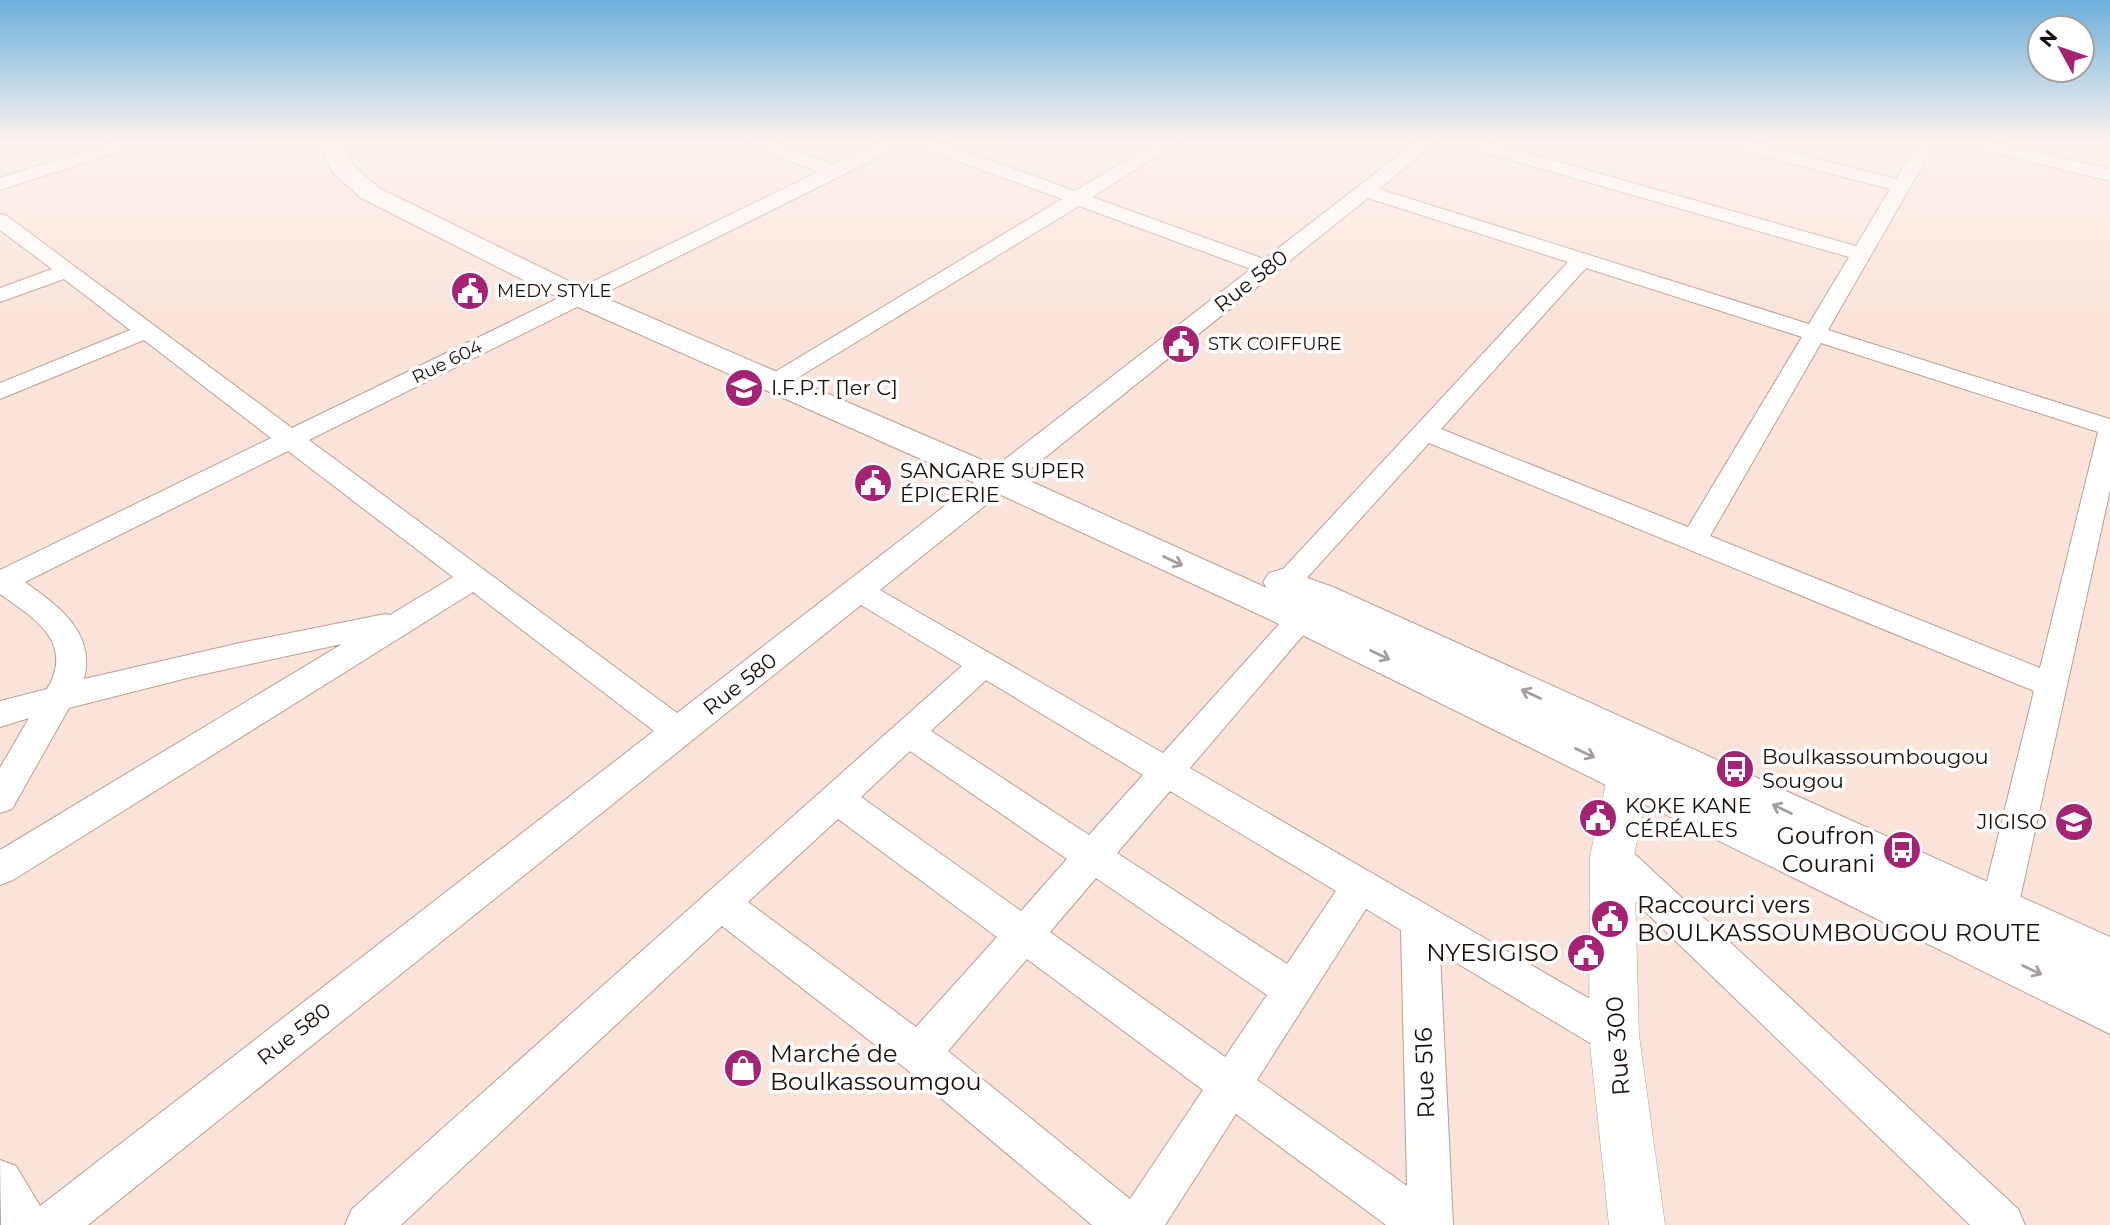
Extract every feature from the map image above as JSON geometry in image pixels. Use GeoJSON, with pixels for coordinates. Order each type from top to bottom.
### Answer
{"type":"FeatureCollection","features":[{"type":"Feature","properties":{"kind":"main road"},"geometry":{"type":"LineString","coordinates":[[386,199],[589,292],[1311,607],[1636,760],[1990,949],[2110,1009]]}},
{"type":"Feature","properties":{"kind":"main road"},"geometry":{"type":"LineString","coordinates":[[423,199],[589,292]]}},
{"type":"Feature","properties":{"kind":"main road"},"geometry":{"type":"LineString","coordinates":[[1636,760],[1999,909],[2110,962]]}},
{"type":"Feature","properties":{"kind":"street","name":"Rue 604"},"geometry":{"type":"LineString","coordinates":[[2,582],[779,199]]}},
{"type":"Feature","properties":{"kind":"street"},"geometry":{"type":"LineString","coordinates":[[785,376],[1075,199]]}},
{"type":"Feature","properties":{"kind":"street"},"geometry":{"type":"LineString","coordinates":[[1080,199],[1268,268]]}},
{"type":"Feature","properties":{"kind":"street","name":"Rue 580"},"geometry":{"type":"LineString","coordinates":[[52,1225],[1355,199]]}},
{"type":"Feature","properties":{"kind":"street"},"geometry":{"type":"LineString","coordinates":[[1391,199],[2110,427]]}},
{"type":"Feature","properties":{"kind":"street"},"geometry":{"type":"LineString","coordinates":[[1669,199],[1862,254]]}},
{"type":"Feature","properties":{"kind":"street"},"geometry":{"type":"LineString","coordinates":[[1694,541],[1894,199]]}},
{"type":"Feature","properties":{"kind":"street"},"geometry":{"type":"LineString","coordinates":[[0,220],[678,732]]}},
{"type":"Feature","properties":{"kind":"street"},"geometry":{"type":"LineString","coordinates":[[1277,594],[1582,260]]}},
{"type":"Feature","properties":{"kind":"street"},"geometry":{"type":"LineString","coordinates":[[0,295],[67,271]]}},
{"type":"Feature","properties":{"kind":"street"},"geometry":{"type":"LineString","coordinates":[[0,392],[147,331]]}},
{"type":"Feature","properties":{"kind":"street"},"geometry":{"type":"LineString","coordinates":[[1425,432],[2051,685]]}},
{"type":"Feature","properties":{"kind":"street"},"geometry":{"type":"LineString","coordinates":[[1990,949],[2110,433]]}},
{"type":"Feature","properties":{"kind":"street"},"geometry":{"type":"LineString","coordinates":[[0,869],[474,578]]}},
{"type":"Feature","properties":{"kind":"street"},"geometry":{"type":"LineString","coordinates":[[0,799],[70,677],[71,648],[54,618],[2,582]]}},
{"type":"Feature","properties":{"kind":"street"},"geometry":{"type":"LineString","coordinates":[[858,590],[1615,1035]]}},
{"type":"Feature","properties":{"kind":"street"},"geometry":{"type":"LineString","coordinates":[[919,1054],[1311,607]]}},
{"type":"Feature","properties":{"kind":"street"},"geometry":{"type":"LineString","coordinates":[[0,714],[299,640],[401,623]]}},
{"type":"Feature","properties":{"kind":"street"},"geometry":{"type":"LineString","coordinates":[[371,1224],[984,664]]}},
{"type":"Feature","properties":{"kind":"street"},"geometry":{"type":"LineString","coordinates":[[908,733],[1293,990]]}},
{"type":"Feature","properties":{"kind":"street","name":"Rue 300"},"geometry":{"type":"LineString","coordinates":[[1636,760],[1612,856],[1615,1035],[1637,1225]]}},
{"type":"Feature","properties":{"kind":"street"},"geometry":{"type":"LineString","coordinates":[[836,798],[1423,1225]]}},
{"type":"Feature","properties":{"kind":"street"},"geometry":{"type":"LineString","coordinates":[[1612,856],[2002,1225]]}},
{"type":"Feature","properties":{"kind":"street"},"geometry":{"type":"LineString","coordinates":[[1139,1225],[1360,886]]}},
{"type":"Feature","properties":{"kind":"street"},"geometry":{"type":"LineString","coordinates":[[721,903],[919,1054],[1127,1225]]}},
{"type":"Feature","properties":{"kind":"street","name":"Rue 516"},"geometry":{"type":"LineString","coordinates":[[1420,920],[1430,1225]]}},
{"type":"Feature","properties":{"kind":"street"},"geometry":{"type":"LineString","coordinates":[[0,1182],[26,1225]]}},
{"type":"Feature","properties":{"kind":"place","name":"MEDY STYLE"},"geometry":{"type":"Point","coordinates":[470,291]}},
{"type":"Feature","properties":{"kind":"place","name":"STK COIFFURE"},"geometry":{"type":"Point","coordinates":[1181,344]}},
{"type":"Feature","properties":{"kind":"place","name":"I.F.P.T [1er C]"},"geometry":{"type":"Point","coordinates":[744,388]}},
{"type":"Feature","properties":{"kind":"place","name":"SANGARE SUPER ÉPICERIE"},"geometry":{"type":"Point","coordinates":[873,483]}},
{"type":"Feature","properties":{"kind":"place","name":"Boulkassoumbougou Sougou"},"geometry":{"type":"Point","coordinates":[1735,769]}},
{"type":"Feature","properties":{"kind":"place","name":"KOKE KANE CÉRÉALES"},"geometry":{"type":"Point","coordinates":[1598,818]}},
{"type":"Feature","properties":{"kind":"place","name":"JIGISO"},"geometry":{"type":"Point","coordinates":[2074,822]}},
{"type":"Feature","properties":{"kind":"place","name":"Goufron Courani"},"geometry":{"type":"Point","coordinates":[1902,850]}},
{"type":"Feature","properties":{"kind":"place","name":"Raccourci vers BOULKASSOUMBOUGOU ROUTE"},"geometry":{"type":"Point","coordinates":[1610,919]}},
{"type":"Feature","properties":{"kind":"place","name":"NYESIGISO"},"geometry":{"type":"Point","coordinates":[1586,953]}},
{"type":"Feature","properties":{"kind":"place","name":"Marché de Boulkassoumgou"},"geometry":{"type":"Point","coordinates":[743,1068]}}]}
